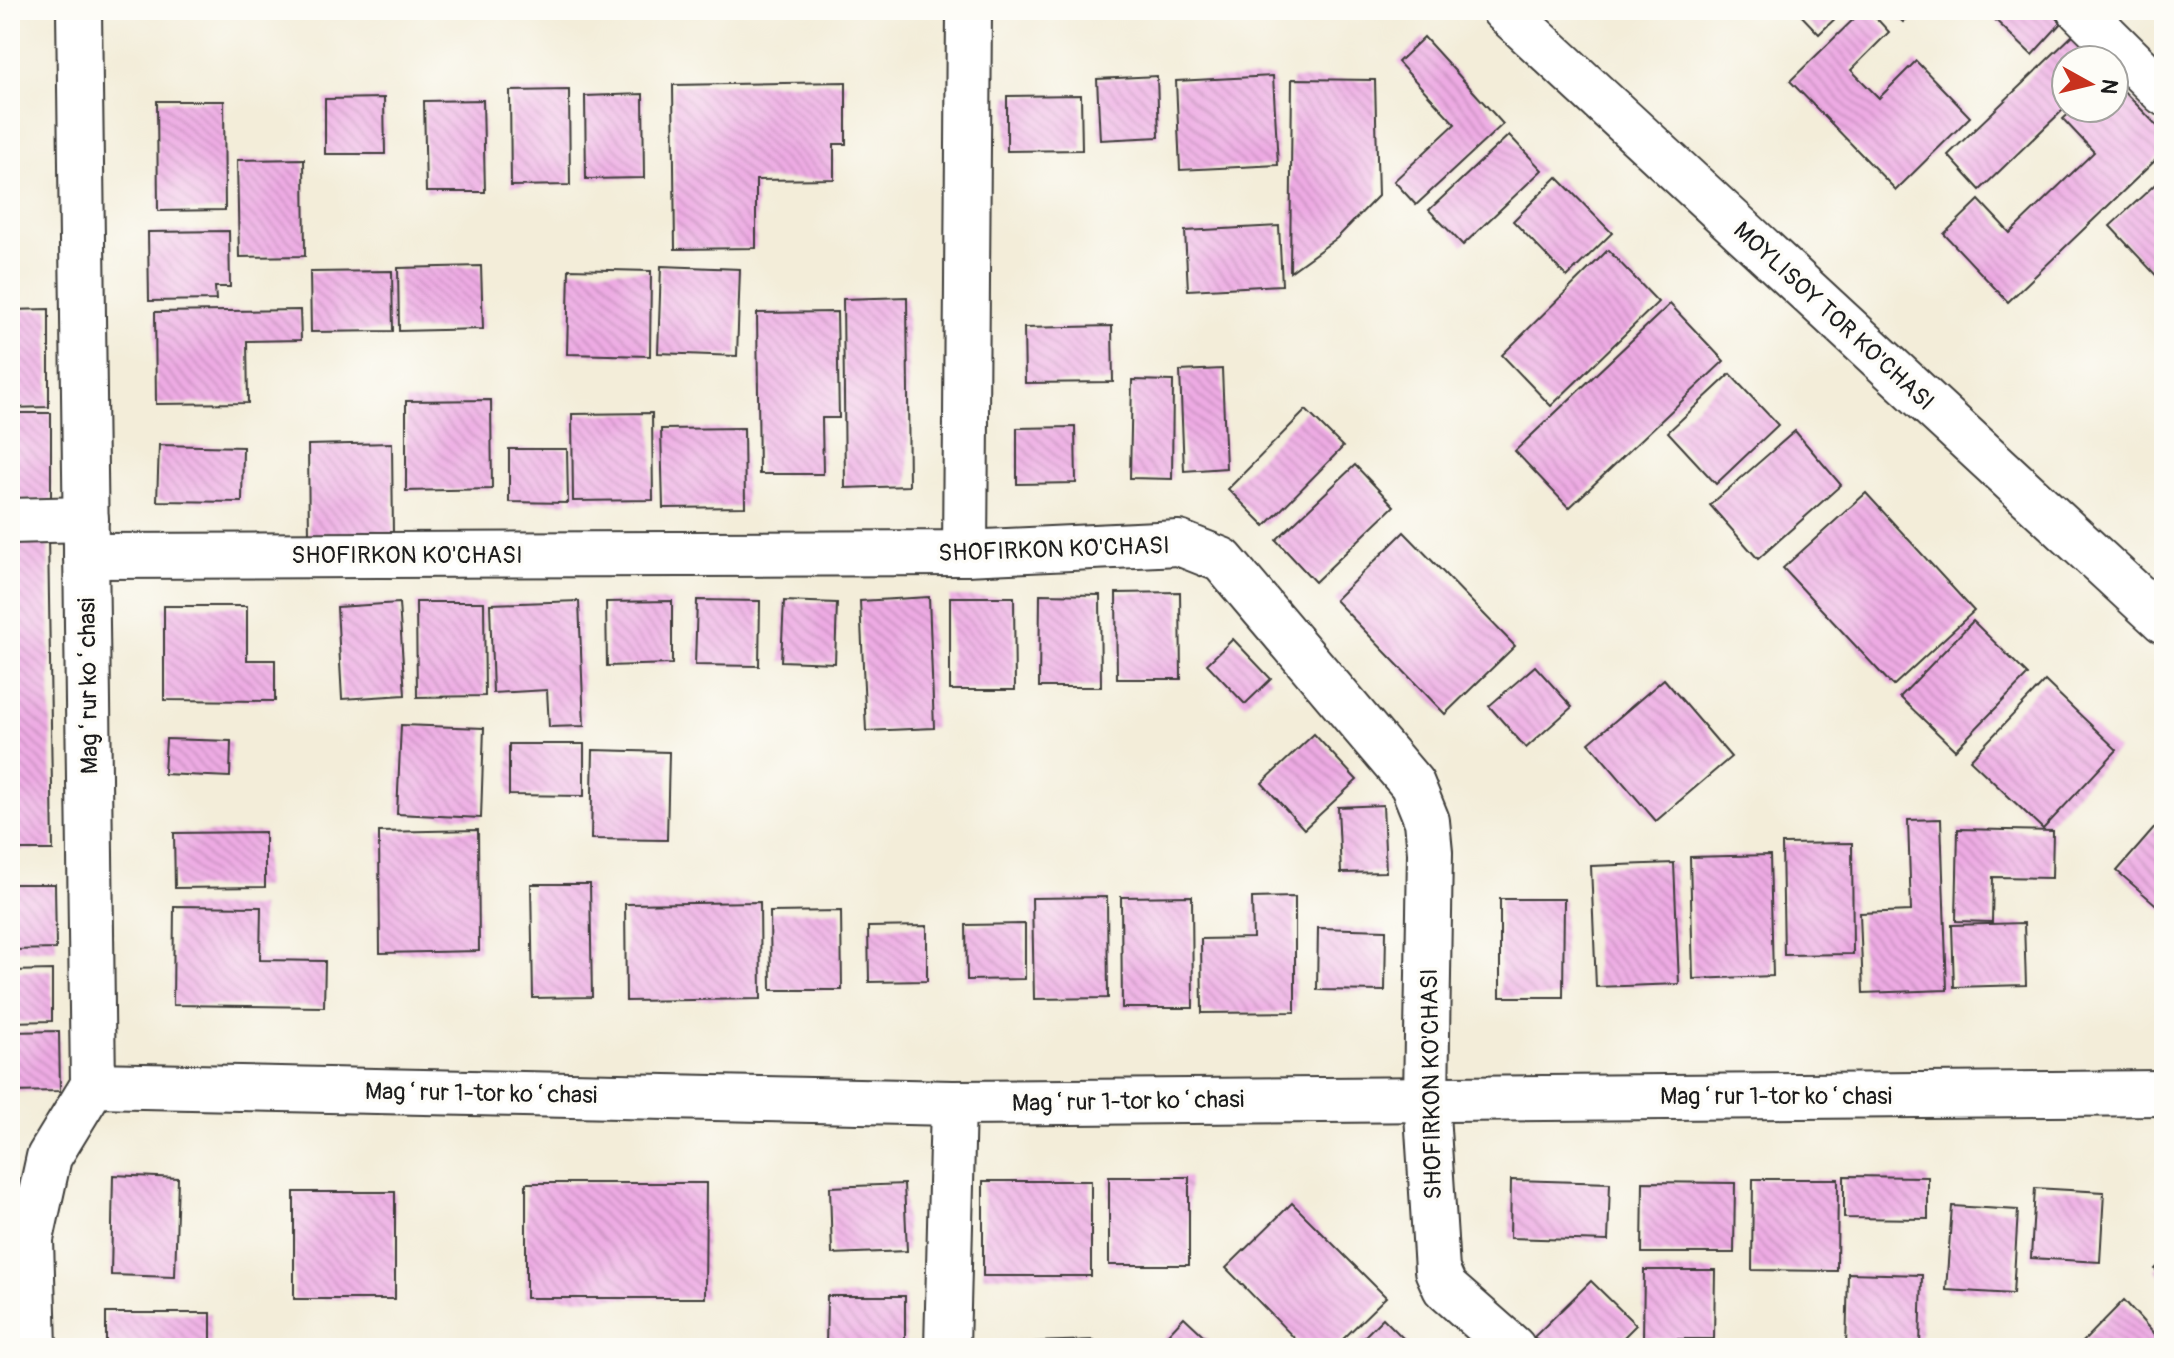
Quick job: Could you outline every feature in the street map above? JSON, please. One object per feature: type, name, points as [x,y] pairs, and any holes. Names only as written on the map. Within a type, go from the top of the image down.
[{"type":"street","name":"Magʻrur koʻchasi","points":[[79,10],[93,1085]]},
{"type":"street","points":[[965,553],[969,10]]},
{"type":"street","name":"MOYLISOY TOR KO'CHASI","points":[[1504,10],[2164,621]]},
{"type":"street","points":[[2080,10],[2164,93]]},
{"type":"street","name":"SHOFIRKON KO'CHASI","points":[[10,521],[86,537],[965,553],[1179,543],[1222,560],[1412,784],[1427,821],[1430,852],[1426,1098],[1437,1270],[1445,1288],[1513,1348]]},
{"type":"street","points":[[34,1348],[31,1239],[49,1157],[93,1085]]},
{"type":"street","name":"Magʻrur 1-tor koʻchasi","points":[[93,1085],[953,1103],[2164,1093]]},
{"type":"street","points":[[947,1348],[953,1103]]},
{"type":"building","points":[[1796,10],[1844,10],[1819,34]]},
{"type":"building","points":[[1863,10],[1869,10],[1889,32],[1851,70],[1879,98],[1916,61],[1970,117],[1896,190],[1790,81]]},
{"type":"building","points":[[1890,10],[1914,10],[1903,22]]},
{"type":"building","points":[[1985,10],[2048,10],[2061,23],[2032,55]]},
{"type":"building","points":[[2074,34],[2084,44],[2064,44]]},
{"type":"building","points":[[1424,37],[1503,124],[1416,205],[1394,181],[1455,124],[1398,62]]},
{"type":"building","points":[[2050,57],[2050,122],[1980,190],[1948,155]]},
{"type":"building","points":[[1157,76],[1159,137],[1100,140],[1097,79]]},
{"type":"building","points":[[1273,76],[1278,165],[1180,170],[1176,81]]},
{"type":"building","points":[[1292,79],[1375,80],[1378,196],[1337,238],[1290,272]]},
{"type":"building","points":[[846,82],[846,144],[834,144],[834,179],[756,180],[756,248],[675,249],[673,85]]},
{"type":"building","points":[[569,90],[570,185],[511,186],[510,91]]},
{"type":"building","points":[[643,94],[644,178],[586,179],[585,96]]},
{"type":"building","points":[[1081,95],[1082,150],[1007,151],[1007,96]]},
{"type":"building","points":[[384,98],[385,154],[325,154],[325,99]]},
{"type":"building","points":[[2130,98],[2164,133],[2164,152],[2008,302],[1944,234],[1979,200],[2010,233],[2094,152],[2068,124],[2130,124]]},
{"type":"building","points":[[483,100],[485,192],[426,192],[424,101]]},
{"type":"building","points":[[157,101],[224,101],[225,210],[158,211]]},
{"type":"building","points":[[1509,135],[1542,170],[1463,245],[1429,210]]},
{"type":"building","points":[[304,159],[305,256],[239,257],[237,160]]},
{"type":"building","points":[[2164,176],[2164,284],[2110,226]]},
{"type":"building","points":[[1557,177],[1612,233],[1567,277],[1513,221]]},
{"type":"building","points":[[1279,226],[1282,285],[1188,290],[1185,231]]},
{"type":"building","points":[[229,231],[230,287],[215,287],[216,300],[149,301],[148,232]]},
{"type":"building","points":[[1608,250],[1658,302],[1551,406],[1502,355]]},
{"type":"building","points":[[481,266],[483,329],[399,331],[398,268]]},
{"type":"building","points":[[661,266],[740,269],[737,356],[658,353]]},
{"type":"building","points":[[569,269],[651,271],[650,356],[567,354]]},
{"type":"building","points":[[392,271],[393,331],[311,332],[310,272]]},
{"type":"building","points":[[907,297],[909,486],[845,488],[843,299]]},
{"type":"building","points":[[1670,304],[1724,361],[1569,508],[1515,451]]},
{"type":"building","points":[[49,309],[49,407],[10,408],[10,310]]},
{"type":"building","points":[[300,310],[301,340],[247,341],[248,403],[156,404],[155,312]]},
{"type":"building","points":[[837,312],[839,418],[822,418],[823,474],[759,474],[757,313]]},
{"type":"building","points":[[1112,326],[1113,382],[1025,383],[1024,328]]},
{"type":"building","points":[[1222,369],[1226,468],[1184,471],[1180,371]]},
{"type":"building","points":[[1730,374],[1778,425],[1716,484],[1668,432]]},
{"type":"building","points":[[1132,380],[1173,381],[1172,479],[1130,478]]},
{"type":"building","points":[[491,400],[492,489],[406,491],[406,401]]},
{"type":"building","points":[[1306,410],[1343,447],[1265,526],[1228,489]]},
{"type":"building","points":[[10,413],[51,413],[51,500],[10,500]]},
{"type":"building","points":[[652,413],[653,500],[573,501],[572,414]]},
{"type":"building","points":[[1075,427],[1076,483],[1017,484],[1017,428]]},
{"type":"building","points":[[744,428],[745,507],[663,508],[661,429]]},
{"type":"building","points":[[1795,431],[1841,485],[1758,559],[1710,505]]},
{"type":"building","points":[[392,443],[393,536],[309,537],[308,445]]},
{"type":"building","points":[[159,445],[243,447],[242,502],[157,501]]},
{"type":"building","points":[[509,449],[567,449],[568,503],[509,502]]},
{"type":"building","points":[[1355,465],[1394,506],[1315,582],[1276,540]]},
{"type":"building","points":[[1866,493],[1974,611],[1893,686],[1783,568]]},
{"type":"building","points":[[1404,532],[1515,646],[1445,714],[1335,600]]},
{"type":"building","points":[[10,535],[48,535],[53,850],[10,850]]},
{"type":"building","points":[[1180,592],[1181,679],[1117,679],[1116,593]]},
{"type":"building","points":[[1040,594],[1100,595],[1101,687],[1039,687]]},
{"type":"building","points":[[929,597],[934,728],[866,731],[860,601]]},
{"type":"building","points":[[950,597],[1014,597],[1015,690],[950,690]]},
{"type":"building","points":[[697,600],[760,601],[759,666],[695,665]]},
{"type":"building","points":[[579,601],[584,726],[549,727],[547,690],[493,693],[490,604]]},
{"type":"building","points":[[672,601],[672,664],[607,666],[606,602]]},
{"type":"building","points":[[784,601],[837,603],[835,663],[781,661]]},
{"type":"building","points":[[416,602],[484,602],[485,696],[417,697]]},
{"type":"building","points":[[399,603],[405,695],[342,699],[337,607]]},
{"type":"building","points":[[164,606],[247,606],[247,660],[275,660],[275,701],[164,700]]},
{"type":"building","points":[[1973,621],[2028,675],[1955,750],[1900,697]]},
{"type":"building","points":[[1233,639],[1271,679],[1245,704],[1207,664]]},
{"type":"building","points":[[1535,666],[1572,707],[1526,748],[1489,706]]},
{"type":"building","points":[[1664,679],[1731,757],[1656,821],[1589,743]]},
{"type":"building","points":[[2045,681],[2117,750],[2043,829],[1970,760]]},
{"type":"building","points":[[401,725],[484,728],[481,818],[397,814]]},
{"type":"building","points":[[1314,734],[1357,780],[1304,829],[1262,783]]},
{"type":"building","points":[[166,739],[231,741],[230,777],[164,774]]},
{"type":"building","points":[[509,744],[584,744],[584,796],[509,795]]},
{"type":"building","points":[[593,750],[669,752],[667,840],[591,839]]},
{"type":"building","points":[[1383,805],[1386,872],[1341,873],[1338,807]]},
{"type":"building","points":[[2164,817],[2164,908],[2162,910],[2117,871]]},
{"type":"building","points":[[1941,819],[1947,990],[1863,993],[1860,913],[1911,911],[1908,820]]},
{"type":"building","points":[[1958,829],[2053,831],[2052,878],[1993,877],[1992,922],[1956,921]]},
{"type":"building","points":[[478,830],[479,951],[380,953],[379,832]]},
{"type":"building","points":[[265,832],[265,887],[175,888],[174,833]]},
{"type":"building","points":[[1852,843],[1853,954],[1784,955],[1782,844]]},
{"type":"building","points":[[1770,855],[1773,976],[1693,979],[1690,857]]},
{"type":"building","points":[[1674,863],[1679,984],[1596,987],[1591,866]]},
{"type":"building","points":[[10,884],[55,884],[56,949],[10,950]]},
{"type":"building","points":[[531,884],[590,884],[592,997],[533,998]]},
{"type":"building","points":[[1192,896],[1193,1008],[1122,1008],[1121,897]]},
{"type":"building","points":[[1107,897],[1108,998],[1034,999],[1032,898]]},
{"type":"building","points":[[1295,897],[1295,1012],[1202,1013],[1201,939],[1253,938],[1252,898]]},
{"type":"building","points":[[1500,899],[1564,899],[1563,997],[1500,997]]},
{"type":"building","points":[[760,902],[761,999],[626,1001],[625,904]]},
{"type":"building","points":[[174,906],[261,907],[260,960],[325,961],[324,1007],[173,1005]]},
{"type":"building","points":[[841,911],[842,990],[771,990],[770,912]]},
{"type":"building","points":[[2024,923],[2026,985],[1954,987],[1952,925]]},
{"type":"building","points":[[1025,924],[1025,979],[967,980],[966,925]]},
{"type":"building","points":[[927,926],[927,981],[869,982],[868,927]]},
{"type":"building","points":[[1318,928],[1386,930],[1385,991],[1317,990]]},
{"type":"building","points":[[52,970],[52,1021],[10,1022],[10,971]]},
{"type":"building","points":[[59,1031],[60,1091],[10,1092],[10,1032]]},
{"type":"building","points":[[113,1175],[178,1178],[175,1277],[111,1275]]},
{"type":"building","points":[[1844,1176],[1928,1177],[1928,1219],[1844,1218]]},
{"type":"building","points":[[1109,1177],[1189,1177],[1189,1265],[1109,1265]]},
{"type":"building","points":[[1753,1179],[1838,1179],[1837,1271],[1752,1270]]},
{"type":"building","points":[[1511,1180],[1610,1183],[1608,1241],[1510,1238]]},
{"type":"building","points":[[983,1181],[1091,1181],[1091,1276],[983,1276]]},
{"type":"building","points":[[1643,1182],[1735,1183],[1734,1253],[1642,1253]]},
{"type":"building","points":[[526,1183],[706,1183],[705,1298],[526,1298]]},
{"type":"building","points":[[904,1184],[907,1251],[832,1254],[830,1187]]},
{"type":"building","points":[[2035,1188],[2104,1192],[2100,1262],[2031,1258]]},
{"type":"building","points":[[294,1192],[395,1192],[395,1299],[294,1299]]},
{"type":"building","points":[[1292,1203],[1386,1297],[1334,1348],[1304,1348],[1226,1268]]},
{"type":"building","points":[[1952,1206],[2018,1210],[2013,1294],[1946,1290]]},
{"type":"building","points":[[2164,1260],[2164,1279],[2155,1269]]},
{"type":"building","points":[[1644,1270],[1715,1270],[1714,1339],[1643,1339]]},
{"type":"building","points":[[1848,1273],[1922,1275],[1920,1348],[1846,1348]]},
{"type":"building","points":[[1591,1281],[1636,1325],[1613,1348],[1545,1348],[1534,1337]]},
{"type":"building","points":[[827,1296],[905,1296],[905,1348],[826,1348]]},
{"type":"building","points":[[2124,1300],[2164,1348],[2077,1348]]},
{"type":"building","points":[[106,1313],[211,1313],[211,1348],[106,1348]]},
{"type":"building","points":[[1184,1317],[1217,1348],[1155,1348]]},
{"type":"building","points":[[1383,1318],[1413,1348],[1353,1348]]},
{"type":"building","points":[[1094,1340],[1094,1348],[1033,1348],[1033,1342]]}]
